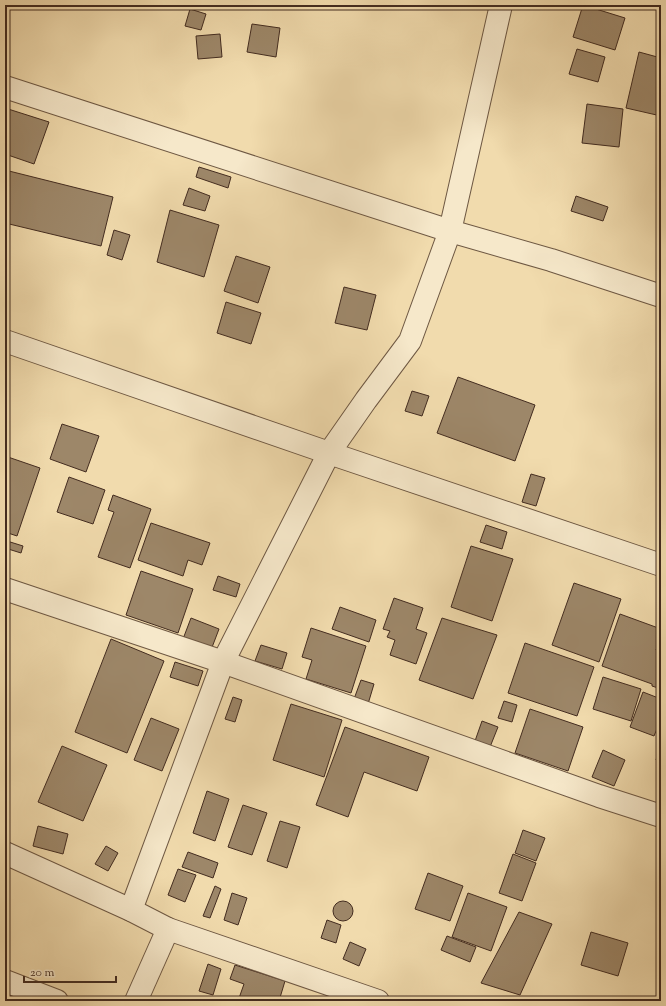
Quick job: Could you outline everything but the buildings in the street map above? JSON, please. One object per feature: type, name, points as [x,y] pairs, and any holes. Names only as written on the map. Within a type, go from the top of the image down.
[{"type":"street","points":[[131,910],[223,662],[329,453],[366,400],[410,342],[450,231],[501,5]]},
{"type":"street","points":[[5,86],[450,231],[551,260],[661,296]]},
{"type":"street","points":[[5,341],[329,453],[661,565]]},
{"type":"street","points":[[5,589],[223,662],[599,796],[661,816]]},
{"type":"street","points":[[5,853],[131,910],[168,929],[378,1001]]},
{"type":"street","points":[[136,1001],[168,929]]},
{"type":"street","points":[[5,980],[57,1001]]}]
